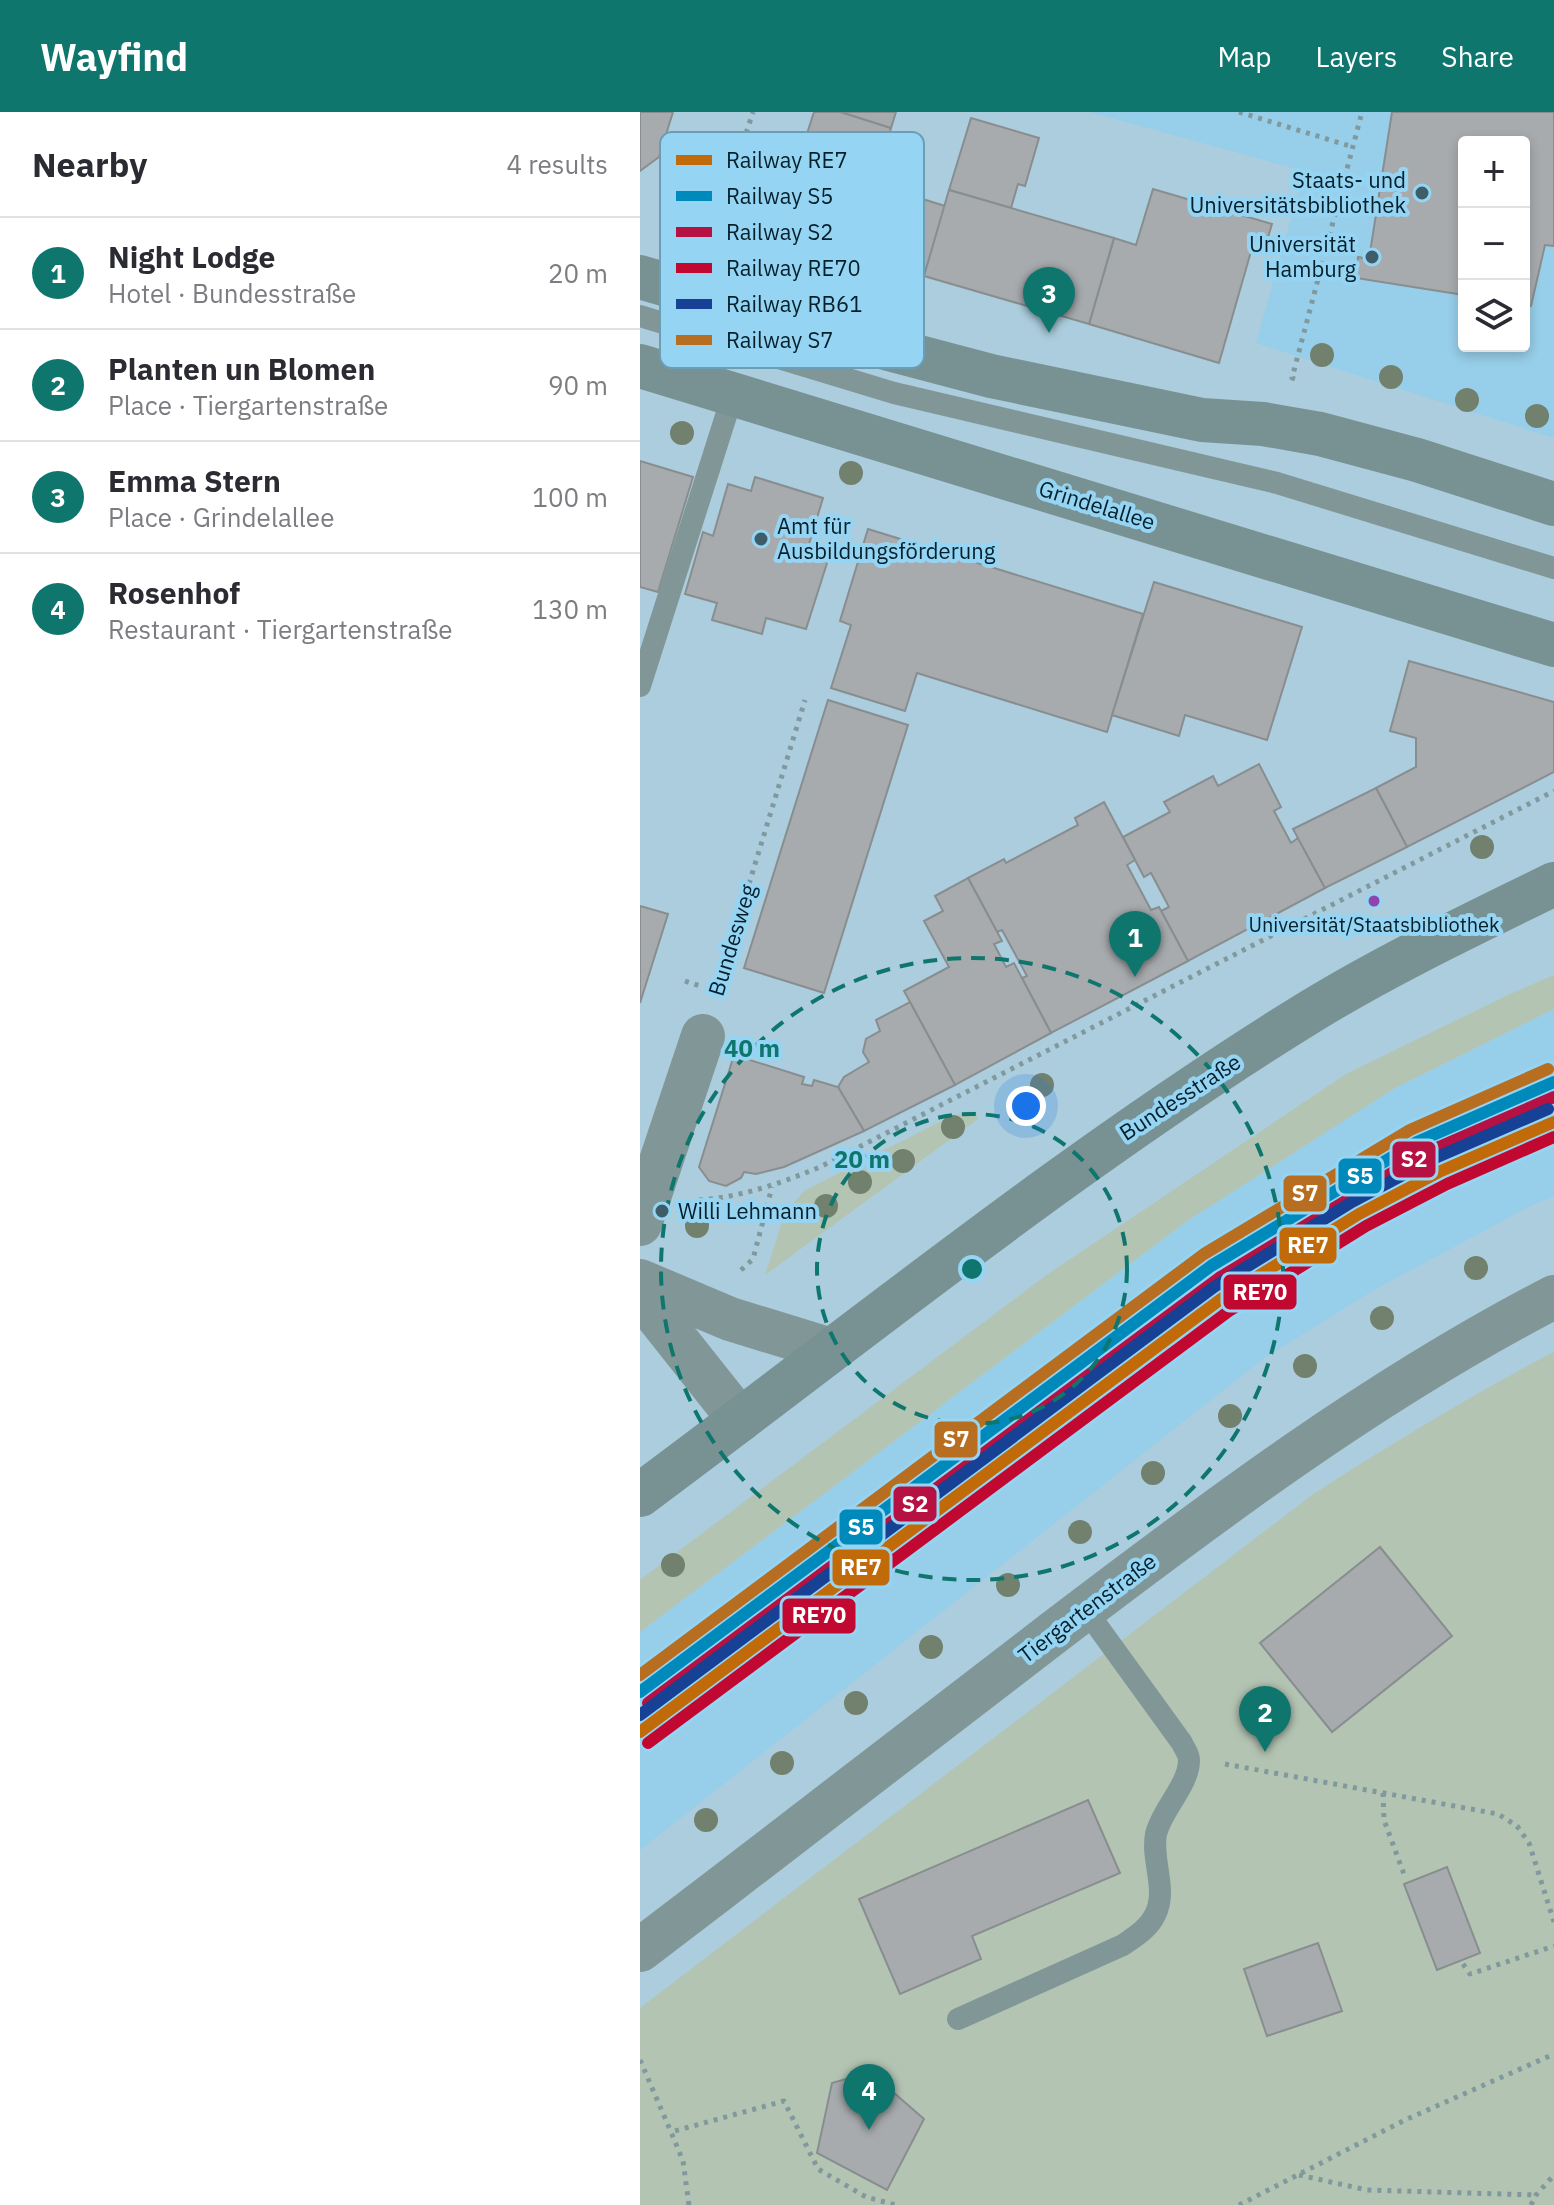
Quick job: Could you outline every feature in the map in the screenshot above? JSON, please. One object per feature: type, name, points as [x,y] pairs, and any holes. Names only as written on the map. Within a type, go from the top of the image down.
[{"type":"main road","points":[[640,277],[660,283]]},
{"type":"main road","points":[[924,358],[991,376],[1202,420],[1263,424],[1320,434],[1417,460],[1554,504]]},
{"type":"main road","name":"Grindelallee","points":[[640,366],[1554,645]]},
{"type":"main road","name":"Bundesstraße","points":[[640,1495],[1048,1187],[1132,1128],[1314,1010],[1422,950],[1554,884]]},
{"type":"street","points":[[643,1214],[703,1036]]},
{"type":"street","points":[[640,1281],[730,1319],[831,1350]]},
{"type":"street","points":[[640,1294],[740,1420]]},
{"type":"street","name":"Tiergartenstraße","points":[[640,1950],[1201,1521],[1316,1439],[1462,1346],[1554,1297]]},
{"type":"lane","points":[[640,316],[660,322]]},
{"type":"lane","points":[[812,368],[894,393],[1277,483],[1554,568]]},
{"type":"lane","points":[[640,686],[733,394]]},
{"type":"lane","points":[[958,2019],[1123,1945],[1144,1931],[1156,1913],[1160,1892],[1156,1837],[1160,1822],[1185,1776],[1189,1758],[1182,1743],[1085,1609]]},
{"type":"path","points":[[747,132],[753,112]]},
{"type":"path","points":[[1239,112],[1353,147]]},
{"type":"path","points":[[1305,382],[1292,378],[1362,112]]},
{"type":"path","name":"Bundesweg","points":[[703,1036],[805,700]]},
{"type":"path","points":[[643,1214],[772,1187],[820,1167],[1554,791]]},
{"type":"path","points":[[730,1279],[753,1259],[772,1187]]},
{"type":"path","points":[[1189,1758],[1498,1814],[1517,1826],[1529,1843],[1554,1922]]},
{"type":"path","points":[[1383,1793],[1384,1820],[1405,1877]]},
{"type":"path","points":[[1463,1964],[1470,1974],[1554,1946]]},
{"type":"path","points":[[1239,2205],[1405,2120],[1554,2054]]},
{"type":"path","points":[[640,2060],[683,2161],[689,2205]]},
{"type":"path","points":[[671,2132],[784,2101],[818,2169],[866,2197],[896,2205]]},
{"type":"path","points":[[1299,2175],[1367,2190],[1536,2195]]},
{"type":"path","points":[[1531,2205],[1554,2175]]},
{"type":"shaded area","name":"Universität Hamburg","points":[[1090,112],[1554,112],[1554,438],[1256,343],[1304,171]]},
{"type":"shaded area","points":[[1554,1009],[1554,1196],[1374,1290],[1263,1359],[640,1850],[640,1632],[1187,1221],[1395,1088]]},
{"type":"green space","points":[[1554,975],[1554,1009],[1395,1088],[1187,1221],[640,1632],[640,1580],[1048,1274],[1346,1074]]},
{"type":"green space","points":[[974,1111],[978,1119],[765,1275],[785,1213],[804,1191],[951,1116]]},
{"type":"green space","points":[[1554,1352],[1554,2205],[640,2205],[640,2008],[1312,1495],[1432,1420]]},
{"type":"building","points":[[640,112],[673,112],[667,132],[660,132],[659,157],[640,171]]},
{"type":"building","points":[[814,112],[841,112],[891,128],[890,132],[808,132]]},
{"type":"building","points":[[841,112],[896,112],[891,128]]},
{"type":"building","name":"Staats- und Universitätsbibliothek","points":[[1392,112],[1554,112],[1554,246],[1545,245],[1531,306],[1530,136],[1458,136],[1458,294],[1356,278],[1358,257],[1369,259]]},
{"type":"building","points":[[971,118],[1039,138],[1025,186],[1018,184],[1011,208],[949,190]]},
{"type":"building","points":[[1153,189],[1272,224],[1264,251],[1252,248],[1219,363],[1089,324],[1114,238],[1136,245]]},
{"type":"building","points":[[949,190],[1114,238],[1089,324],[924,276]]},
{"type":"building","points":[[924,199],[945,206],[924,276]]},
{"type":"building","points":[[640,461],[693,477],[658,592],[640,587]]},
{"type":"building","points":[[755,477],[823,498],[806,554],[828,560],[806,629],[766,618],[762,634],[712,620],[717,603],[685,594],[703,532],[713,536],[728,484],[751,491]]},
{"type":"building","points":[[868,529],[1143,614],[1107,732],[917,673],[905,711],[831,688],[851,625],[840,621]]},
{"type":"building","points":[[1154,582],[1302,627],[1267,740],[1185,715],[1179,736],[1112,715]]},
{"type":"building","points":[[1409,661],[1554,702],[1554,772],[1407,847],[1376,788],[1416,767],[1416,738],[1390,731]]},
{"type":"building","points":[[828,700],[908,725],[824,993],[744,968]]},
{"type":"building","points":[[1259,764],[1281,807],[1274,811],[1291,843],[1298,838],[1325,888],[1188,961],[1161,911],[1169,907],[1151,873],[1144,877],[1123,837],[1170,812],[1164,802],[1213,776],[1218,786]]},
{"type":"building","points":[[1376,788],[1407,847],[1325,888],[1293,829]]},
{"type":"building","points":[[1104,802],[1135,860],[1127,865],[1151,910],[1159,907],[1188,961],[1051,1033],[1022,978],[1027,976],[1002,930],[997,932],[968,878],[1004,859],[1006,863],[1078,825],[1075,818]]},
{"type":"building","points":[[968,878],[1002,941],[994,944],[1006,967],[1014,963],[1051,1033],[955,1085],[904,991],[949,967],[924,921],[943,911],[935,896]]},
{"type":"building","points":[[640,906],[668,914],[640,1003]]},
{"type":"building","points":[[910,1002],[955,1085],[864,1131],[838,1087],[844,1077],[869,1062],[863,1052],[866,1039],[880,1031],[876,1020]]},
{"type":"building","points":[[734,1055],[804,1077],[802,1084],[812,1086],[814,1080],[838,1087],[864,1131],[784,1167],[756,1174],[744,1172],[741,1178],[726,1186],[709,1181],[699,1167]]},
{"type":"building","points":[[1380,1547],[1452,1636],[1332,1732],[1260,1643]]},
{"type":"building","points":[[1088,1800],[1120,1873],[972,1936],[981,1959],[900,1994],[859,1899]]},
{"type":"building","points":[[1447,1867],[1480,1953],[1437,1970],[1404,1884]]},
{"type":"building","points":[[1318,1943],[1342,2011],[1267,2036],[1244,1969]]},
{"type":"building","points":[[870,2072],[924,2119],[887,2190],[817,2153],[832,2083]]},
{"type":"rail line","name":"S7","points":[[640,1675],[1204,1254],[1410,1130],[1548,1069]]},
{"type":"rail line","name":"S5","points":[[640,1692],[1211,1266],[1417,1142],[1554,1082]]},
{"type":"rail line","name":"S2","points":[[648,1703],[1219,1278],[1423,1154],[1554,1097]]},
{"type":"rail line","name":"RB61","points":[[640,1715],[1214,1287],[1352,1202],[1435,1158],[1548,1109]]},
{"type":"rail line","name":"RE7","points":[[640,1732],[1221,1299],[1359,1214],[1441,1171],[1554,1122]]},
{"type":"rail line","name":"RE70","points":[[648,1743],[1229,1311],[1366,1226],[1447,1184],[1554,1137]]},
{"type":"place","name":"Staats- und Universitätsbibliothek","points":[[1422,193]]},
{"type":"place","name":"Universität Hamburg","points":[[1372,257]]},
{"type":"place","name":"Emma Stern","points":[[1049,333]]},
{"type":"place","name":"Amt für Ausbildungsförderung","points":[[761,539]]},
{"type":"place","name":"Universität/Staatsbibliothek","points":[[1374,901]]},
{"type":"place","name":"Night Lodge","points":[[1135,977]]},
{"type":"place","name":"Willi Lehmann","points":[[662,1211]]},
{"type":"place","name":"Planten un Blomen","points":[[1265,1752]]},
{"type":"place","name":"Rosenhof","points":[[869,2130]]}]
